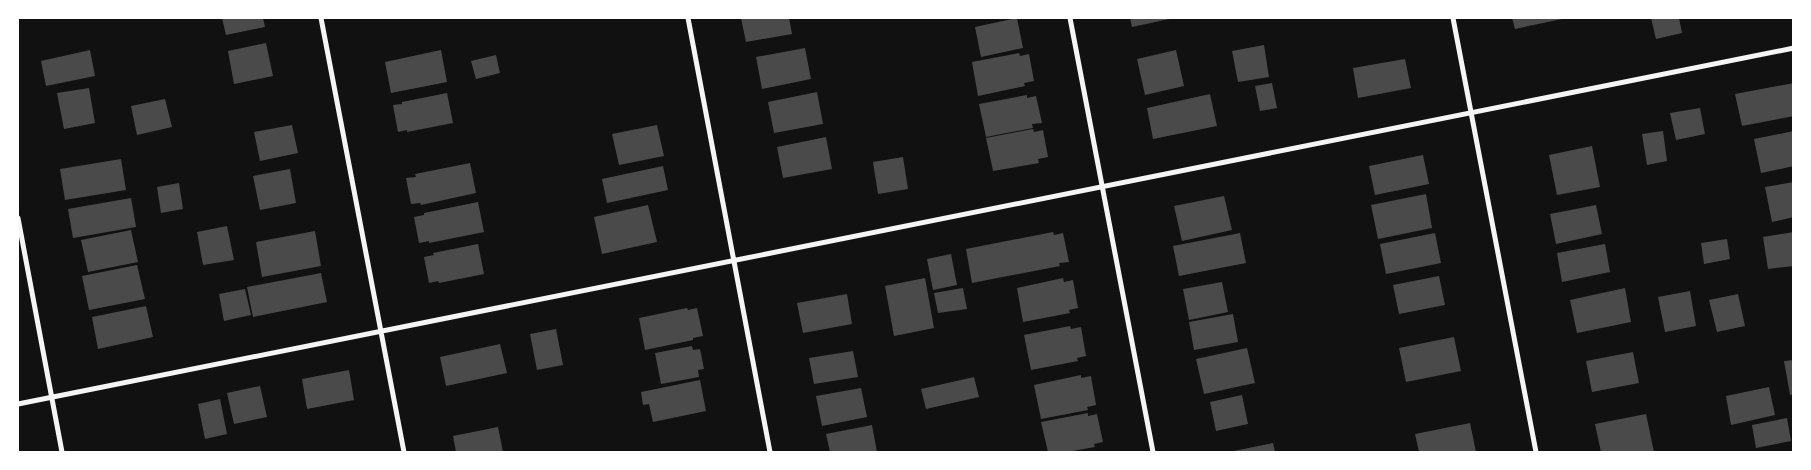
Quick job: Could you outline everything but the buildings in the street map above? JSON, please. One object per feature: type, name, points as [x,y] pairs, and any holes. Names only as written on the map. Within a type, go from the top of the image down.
[{"type":"street","points":[[321,18],[404,452]]},
{"type":"street","points":[[688,18],[770,452]]},
{"type":"street","points":[[1070,18],[1153,452]]},
{"type":"street","points":[[1453,18],[1536,452]]},
{"type":"street","points":[[18,404],[1794,48]]},
{"type":"street","points":[[18,218],[62,452]]}]
